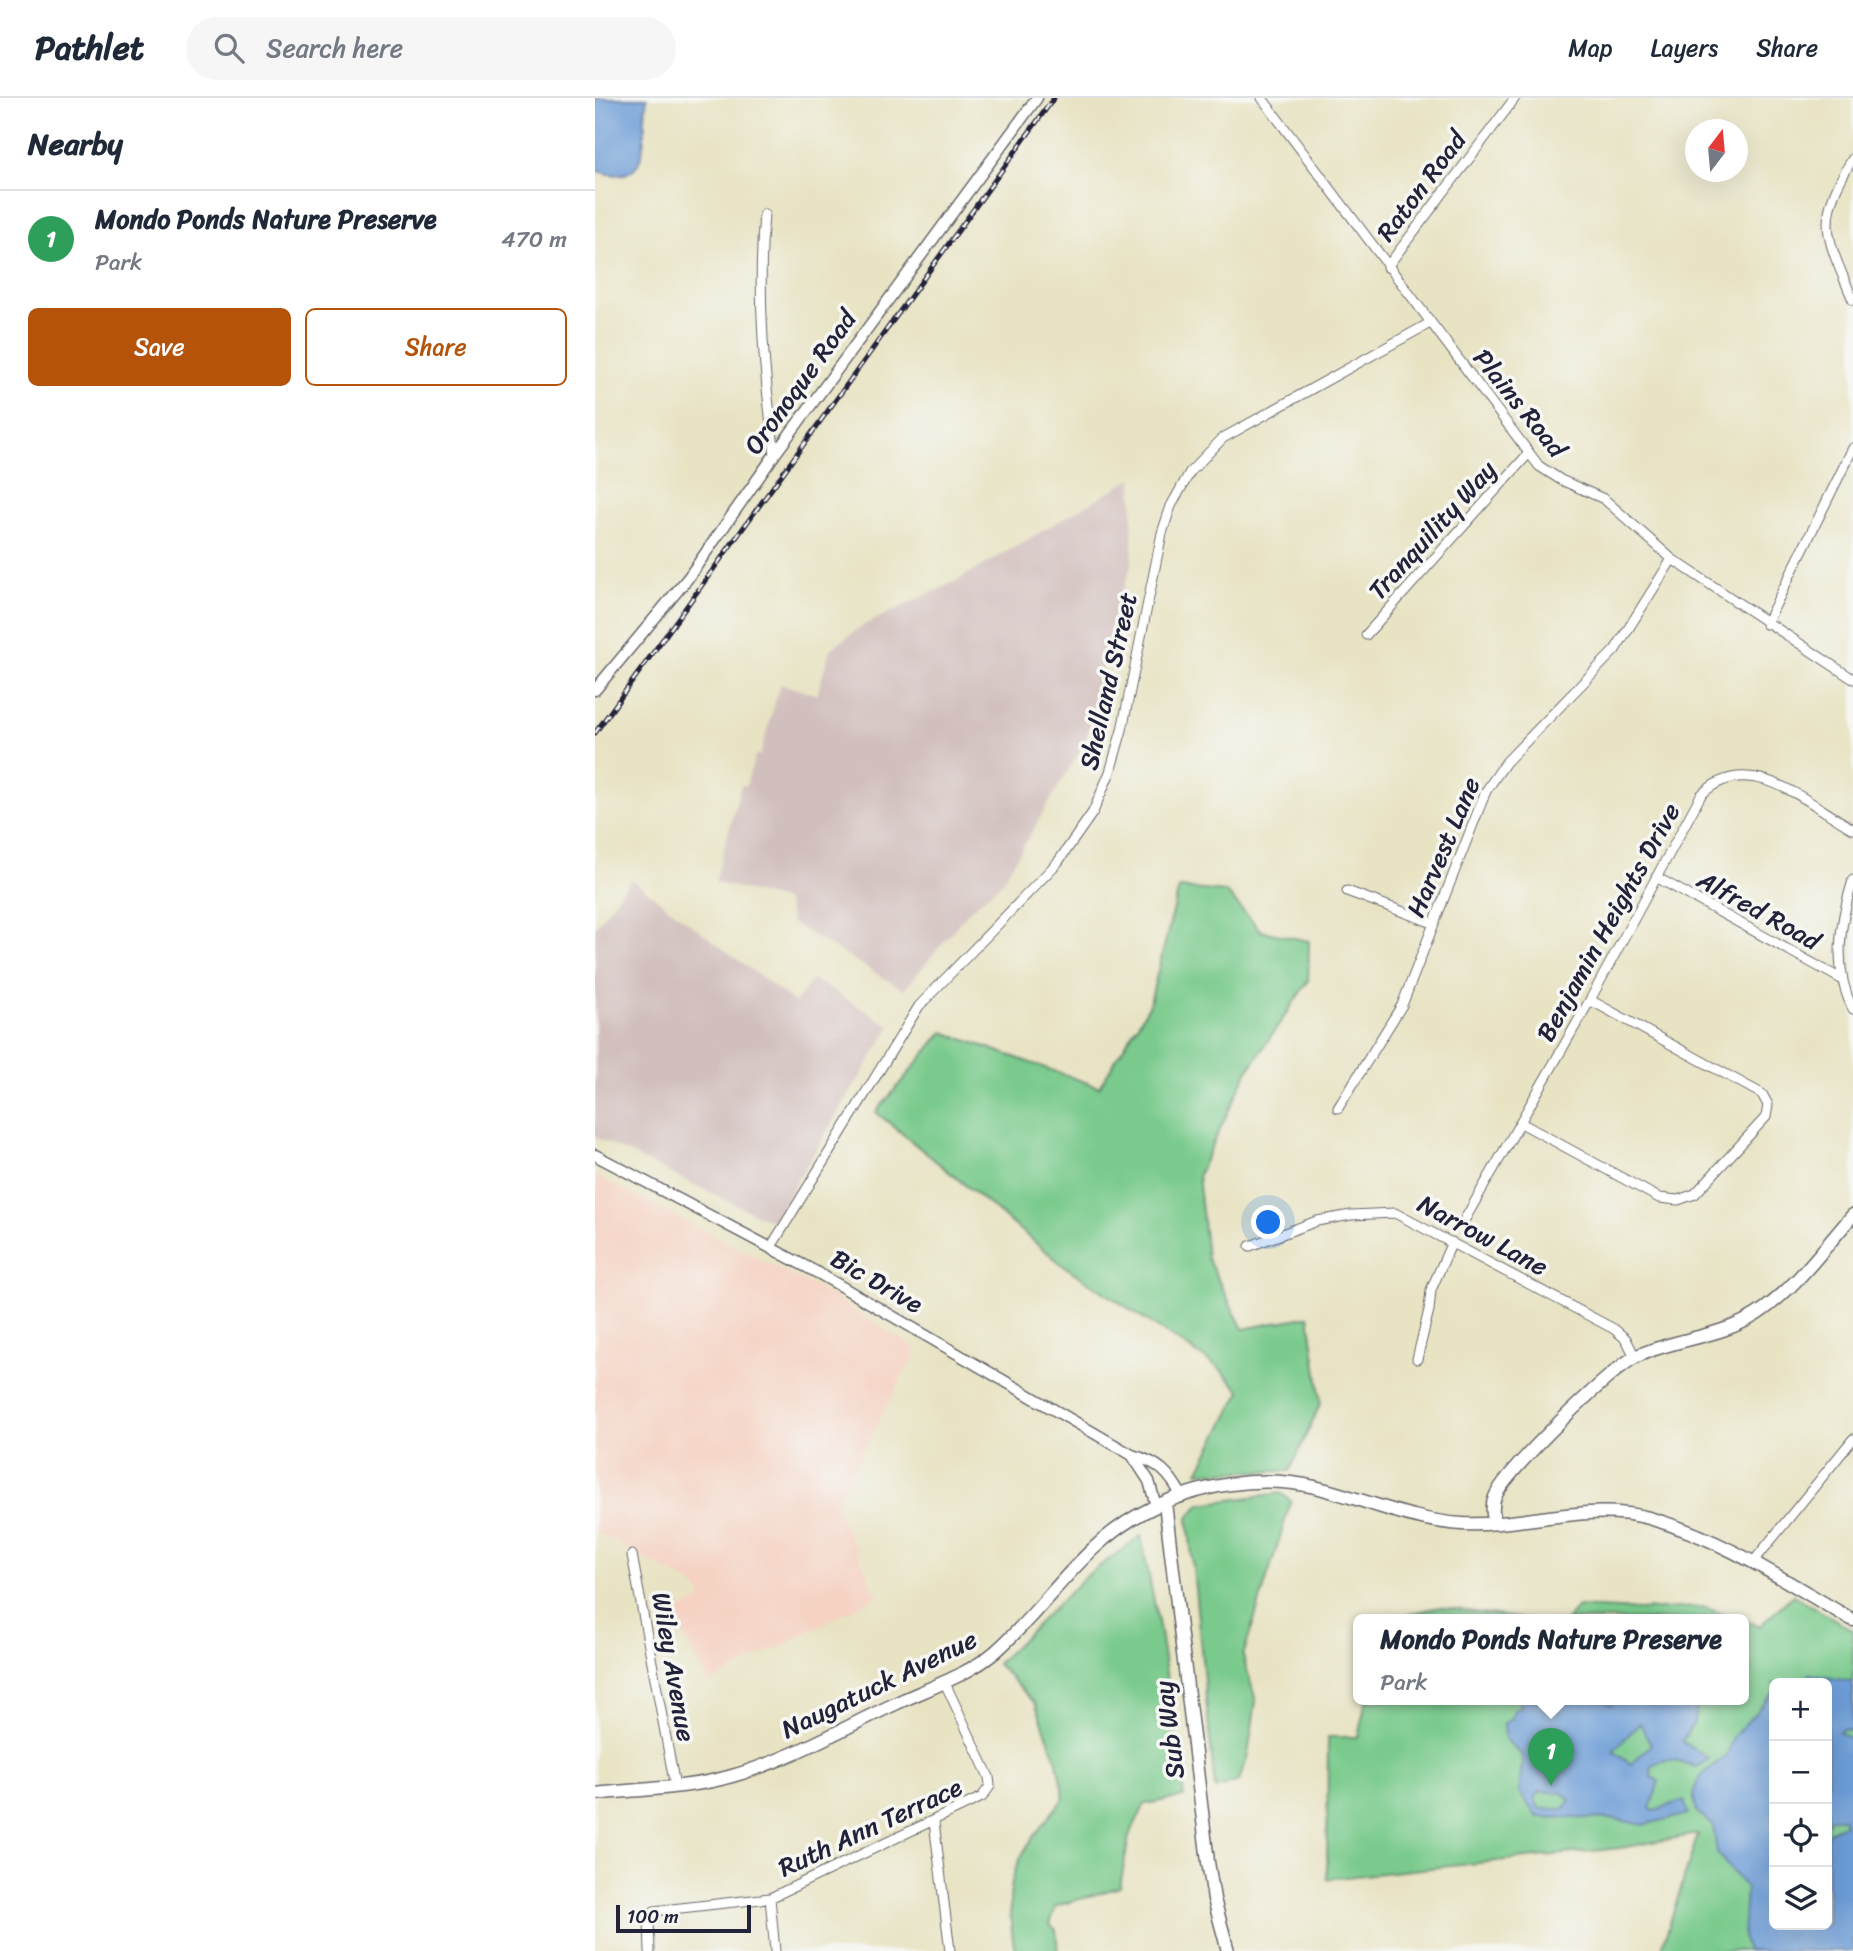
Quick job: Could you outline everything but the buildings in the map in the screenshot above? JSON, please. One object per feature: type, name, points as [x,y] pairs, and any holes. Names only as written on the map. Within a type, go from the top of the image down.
[{"type":"main road","points":[[1494,1523],[1493,1502],[1509,1475],[1609,1374],[1635,1357],[1716,1334],[1756,1315],[1777,1298],[1853,1215]]},
{"type":"main road","name":"Naugatuck Avenue","points":[[595,1794],[713,1781],[756,1768],[944,1681],[989,1657],[1083,1555],[1117,1528],[1160,1504],[1235,1484],[1288,1483],[1421,1518],[1456,1523],[1494,1523],[1600,1514],[1631,1515],[1691,1533],[1754,1562],[1853,1620]]},
{"type":"main road","name":"Sub Way","points":[[1160,1504],[1210,1875],[1228,1951]]},
{"type":"street","name":"Oronoque Road","points":[[595,690],[688,578],[775,454],[1037,98]]},
{"type":"street","name":"Plains Road","points":[[1262,98],[1387,267],[1529,453],[1549,474],[1604,499],[1672,559],[1766,624],[1853,679]]},
{"type":"street","name":"Raton Road","points":[[1387,267],[1515,98]]},
{"type":"street","points":[[1853,158],[1834,191],[1826,223],[1831,246],[1853,300]]},
{"type":"street","points":[[764,214],[761,257],[763,323],[775,454]]},
{"type":"street","name":"Shelland Street","points":[[771,1247],[919,1006],[1058,862],[1097,803],[1110,772],[1122,730],[1162,533],[1171,506],[1190,472],[1214,446],[1239,427],[1430,323]]},
{"type":"street","points":[[1766,624],[1853,448]]},
{"type":"street","name":"Tranquility Way","points":[[1366,635],[1529,453]]},
{"type":"street","name":"Harvest Lane","points":[[1338,1108],[1402,1005],[1486,791],[1506,762],[1615,650],[1672,559]]},
{"type":"street","name":"Benjamin Heights Drive","points":[[1465,1219],[1590,1000],[1701,795],[1712,784],[1736,774],[1762,778],[1853,829]]},
{"type":"street","name":"Alfred Road","points":[[1656,877],[1843,980]]},
{"type":"street","points":[[1853,880],[1840,932],[1843,980],[1853,1009]]},
{"type":"street","points":[[1347,891],[1433,923]]},
{"type":"street","points":[[1521,1123],[1659,1198],[1678,1200],[1700,1190],[1766,1117],[1768,1105],[1762,1094],[1590,1000]]},
{"type":"street","name":"Bic Drive","points":[[595,1155],[771,1247],[1132,1455],[1148,1459],[1167,1471],[1182,1497]]},
{"type":"street","name":"Narrow Lane","points":[[1250,1246],[1317,1222],[1351,1215],[1395,1213],[1614,1329],[1626,1339],[1635,1357]]},
{"type":"street","points":[[1417,1359],[1431,1290],[1452,1241]]},
{"type":"street","points":[[1754,1562],[1853,1439]]},
{"type":"street","name":"Bic Drive","points":[[1132,1455],[1149,1480],[1160,1504]]},
{"type":"street","name":"Wiley Avenue","points":[[632,1555],[675,1786]]},
{"type":"street","name":"Ruth Ann Terrace","points":[[650,1951],[651,1914],[659,1909],[770,1898],[982,1797],[990,1783],[944,1681]]},
{"type":"street","points":[[934,1822],[950,1951]]},
{"type":"street","points":[[770,1898],[775,1951]]},
{"type":"shaded area","points":[[1133,478],[1132,563],[1111,626],[1093,719],[1082,747],[1002,882],[968,912],[904,990],[792,923],[786,901],[715,882],[741,785],[746,786],[755,755],[760,755],[780,684],[817,695],[830,649],[864,625],[960,579]]},
{"type":"shaded area","points":[[631,879],[795,1003],[813,979],[891,1026],[772,1222],[595,1137],[595,927]]},
{"type":"shaded area","points":[[595,1175],[830,1295],[917,1350],[834,1505],[878,1596],[709,1683],[673,1615],[702,1598],[696,1587],[595,1531]]},
{"type":"green space","points":[[1179,888],[1226,892],[1261,931],[1309,941],[1308,981],[1247,1072],[1198,1175],[1207,1258],[1243,1329],[1309,1316],[1321,1402],[1290,1471],[1198,1472],[1241,1391],[1219,1368],[1064,1266],[876,1112],[943,1032],[1099,1087],[1149,1006]]},
{"type":"green space","points":[[1281,1493],[1291,1501],[1243,1656],[1256,1701],[1248,1755],[1239,1781],[1215,1789],[1188,1518],[1200,1504]]},
{"type":"green space","points":[[1141,1536],[1160,1632],[1184,1797],[1145,1804],[1129,1836],[1120,1887],[1056,1906],[1050,1924],[1056,1930],[1058,1951],[1015,1951],[1010,1902],[1016,1867],[1034,1836],[1064,1798],[1057,1761],[1035,1703],[997,1664],[1086,1576]]},
{"type":"green space","points":[[1793,1595],[1853,1630],[1853,1951],[1661,1951],[1698,1834],[1620,1848],[1327,1879],[1328,1737],[1358,1737],[1365,1705],[1749,1705],[1749,1623],[1760,1626]]},
{"type":"green space","points":[[1439,1607],[1488,1614],[1410,1614]]},
{"type":"green space","points":[[1578,1607],[1639,1610],[1703,1607],[1723,1614],[1572,1614]]},
{"type":"water","points":[[595,98],[647,98],[641,155],[636,166],[628,173],[614,175],[595,170]]},
{"type":"water","points":[[1810,1674],[1832,1678],[1807,1678]]},
{"type":"water","points":[[1832,1678],[1853,1682],[1853,1731],[1843,1729],[1839,1732],[1853,1740],[1853,1951],[1747,1951],[1743,1938],[1746,1888],[1717,1853],[1713,1825],[1697,1812],[1693,1794],[1704,1773],[1727,1755],[1733,1737],[1769,1697],[1769,1930],[1832,1930],[1832,1830],[1845,1824],[1843,1818],[1832,1818]]},
{"type":"water","points":[[1521,1705],[1698,1705],[1693,1724],[1682,1741],[1709,1759],[1696,1767],[1669,1760],[1652,1765],[1651,1777],[1659,1781],[1650,1809],[1653,1811],[1684,1800],[1688,1814],[1643,1825],[1615,1819],[1537,1817],[1519,1792],[1523,1756],[1505,1739],[1504,1723],[1512,1718],[1514,1710],[1521,1708]],"holes":[[[1640,1723],[1651,1745],[1631,1764],[1613,1751]],[[1541,1791],[1562,1793],[1570,1800],[1563,1809],[1540,1809],[1534,1799]]]},
{"type":"railway","points":[[595,733],[1054,98]]},
{"type":"place","name":"Mondo Ponds Nature Preserve","points":[[1551,1786]]}]
